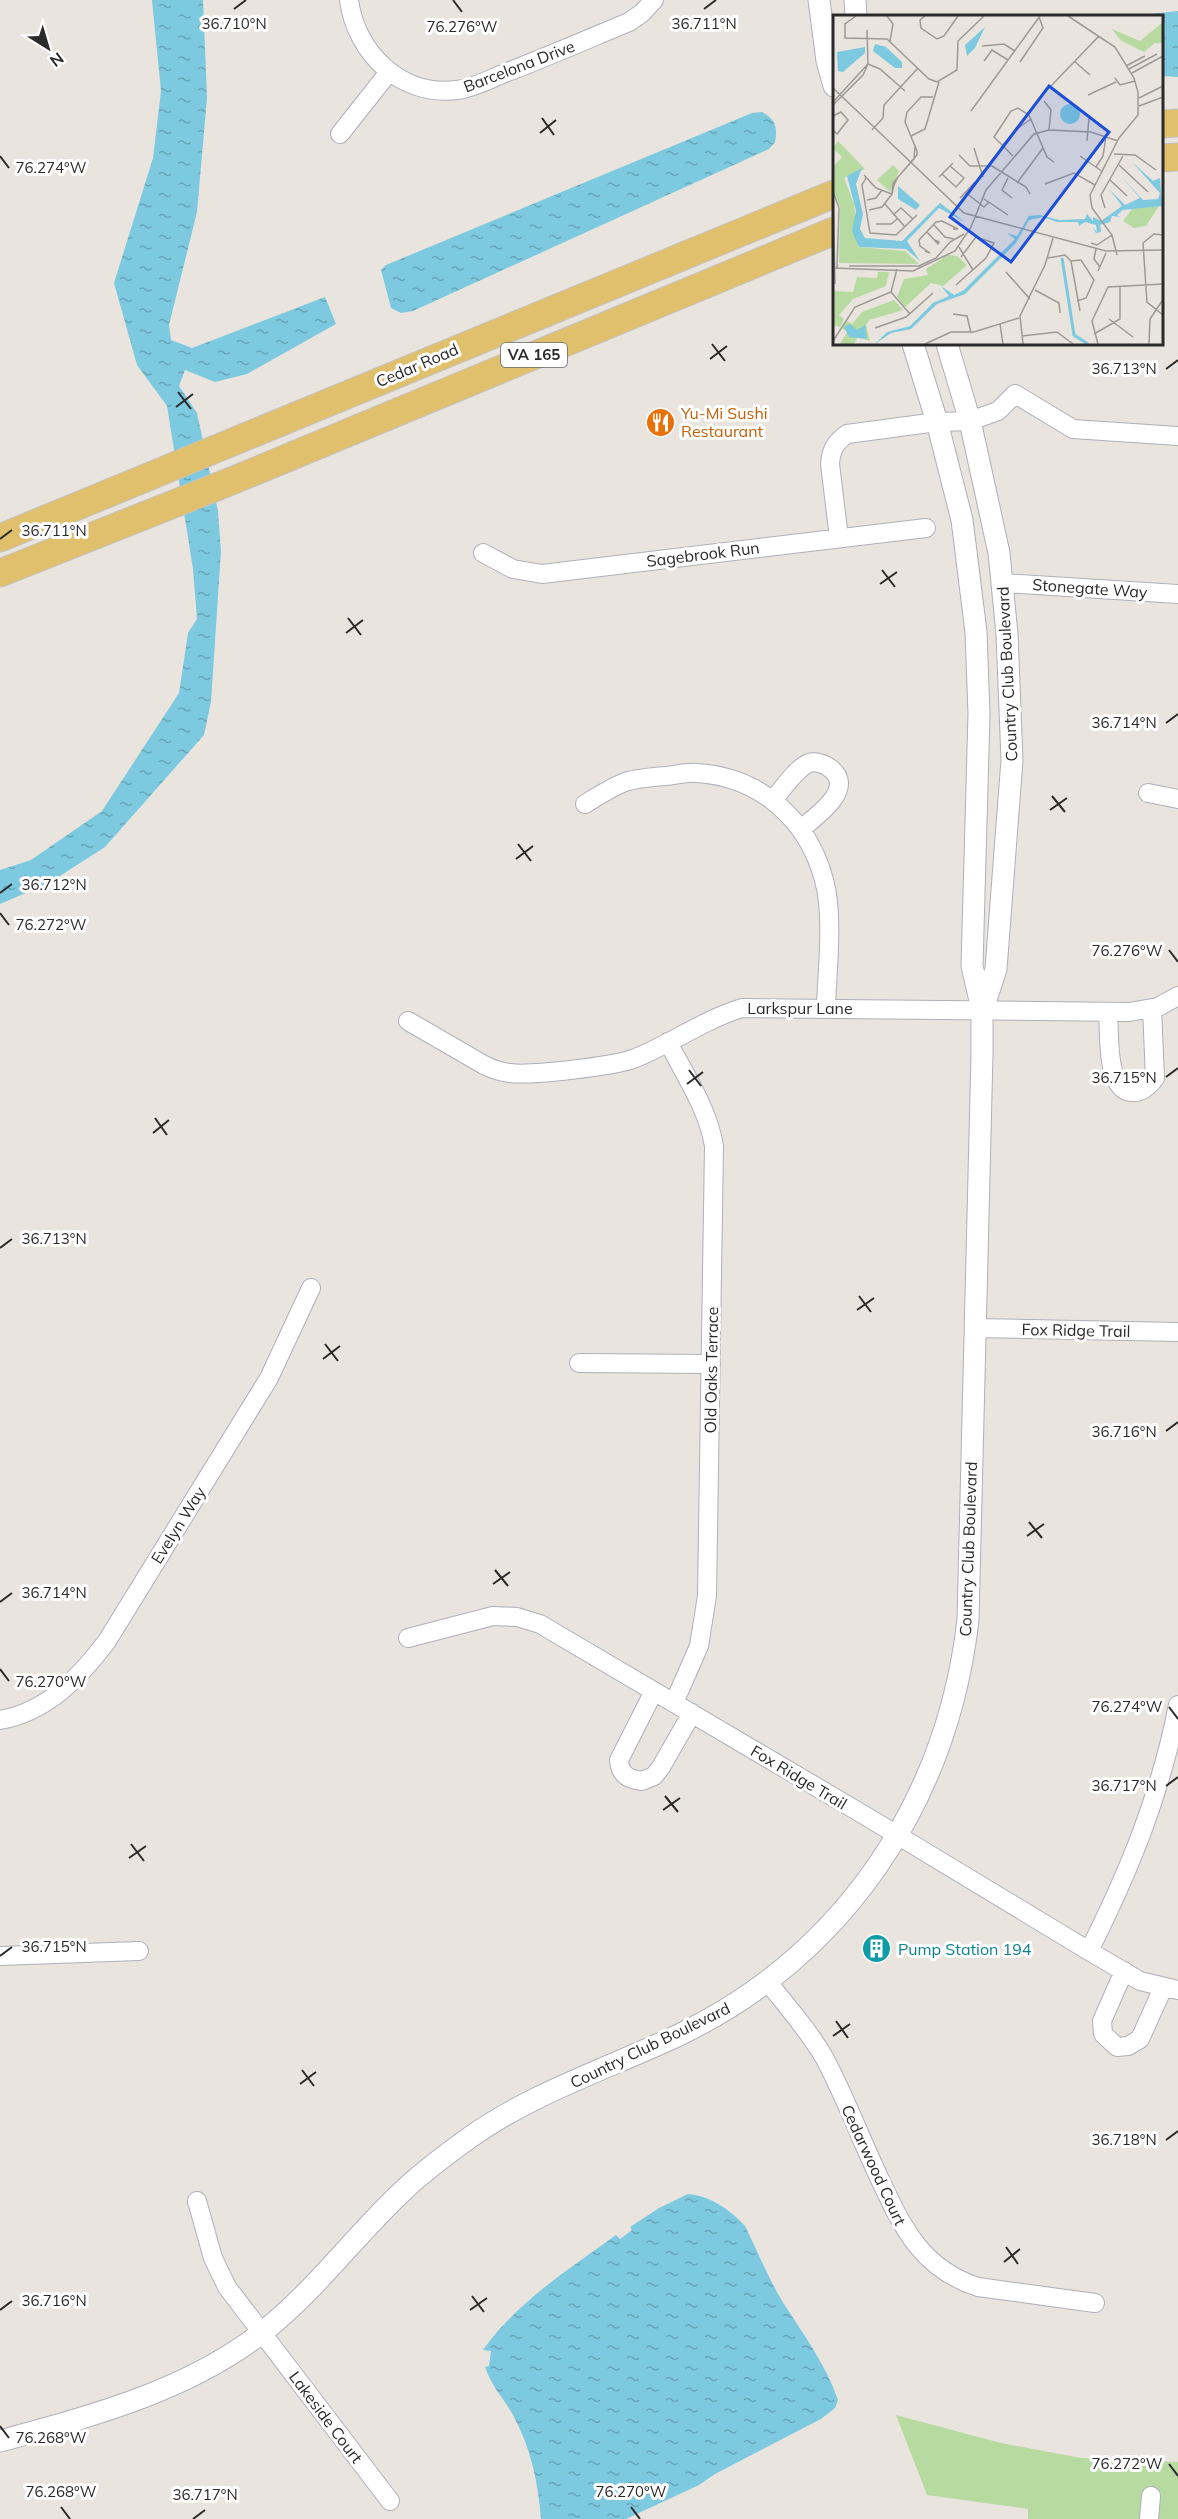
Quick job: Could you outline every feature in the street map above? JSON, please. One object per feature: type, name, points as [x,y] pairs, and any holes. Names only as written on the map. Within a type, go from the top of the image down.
[{"type":"main road","points":[[1163,124],[1178,123]]},
{"type":"main road","points":[[1163,158],[1178,157]]},
{"type":"main road","name":"Cedar Road","points":[[0,538],[833,194]]},
{"type":"main road","name":"VA 165","points":[[0,573],[234,480],[833,231]]},
{"type":"street","name":"Barcelona Drive","points":[[349,0],[355,29],[374,59],[389,72],[419,86],[439,90],[458,90],[514,70],[629,22],[642,13],[654,0]]},
{"type":"street","points":[[819,0],[827,61],[833,82]]},
{"type":"street","points":[[855,0],[856,15]]},
{"type":"street","points":[[340,134],[389,72]]},
{"type":"street","name":"Country Club Boulevard","points":[[914,345],[953,422],[999,553],[1003,583],[1012,760],[996,969],[982,1009]]},
{"type":"street","name":"Country Club Boulevard","points":[[0,2440],[93,2415],[158,2391],[198,2372],[262,2332],[330,2268],[404,2189],[472,2136],[540,2099],[720,2013],[767,1981],[804,1952],[854,1899],[919,1797],[940,1746],[952,1707],[964,1649],[969,1566],[982,1009],[972,966],[979,714],[976,632],[962,520],[947,345]]},
{"type":"street","points":[[840,538],[830,464],[831,452],[838,441],[848,434],[953,422],[998,411],[1015,394],[1074,429],[1178,436]]},
{"type":"street","name":"Sagebrook Run","points":[[483,553],[513,569],[542,574],[926,528]]},
{"type":"street","name":"Stonegate Way","points":[[1003,583],[1178,594]]},
{"type":"street","points":[[773,800],[809,763],[819,763],[834,772],[839,781],[839,791],[818,815],[801,829]]},
{"type":"street","points":[[585,804],[609,789],[627,782],[696,773],[730,778],[750,786],[784,808],[812,844],[825,884],[828,911],[826,1008]]},
{"type":"street","points":[[1148,793],[1178,799]]},
{"type":"street","name":"Larkspur Lane","points":[[408,1021],[484,1065],[511,1073],[623,1061],[668,1042],[719,1015],[742,1008],[1108,1012],[1144,1011],[1178,996]]},
{"type":"street","points":[[1108,1012],[1114,1081],[1120,1088],[1130,1092],[1140,1091],[1155,1078],[1152,1008]]},
{"type":"street","name":"Old Oaks Terrace","points":[[668,1042],[704,1112],[711,1129],[714,1146],[705,1613],[699,1646],[674,1703]]},
{"type":"street","name":"Evelyn Way","points":[[0,1720],[37,1707],[64,1690],[89,1665],[269,1378],[310,1288]]},
{"type":"street","name":"Fox Ridge Trail","points":[[974,1328],[1178,1332]]},
{"type":"street","points":[[579,1363],[711,1364]]},
{"type":"street","name":"Fox Ridge Trail","points":[[408,1638],[494,1616],[517,1617],[540,1624],[1089,1952],[1140,1980],[1170,1989]]},
{"type":"street","points":[[654,1691],[619,1760],[620,1768],[626,1776],[642,1781],[654,1776],[692,1713]]},
{"type":"street","points":[[1089,1952],[1123,1883],[1154,1802],[1178,1705]]},
{"type":"street","points":[[0,1956],[140,1951]]},
{"type":"street","points":[[1124,1971],[1102,2021],[1103,2034],[1117,2047],[1128,2046],[1140,2038],[1170,1989]]},
{"type":"street","name":"Cedarwood Court","points":[[767,1981],[824,2057],[901,2224],[922,2252],[940,2269],[962,2282],[978,2287],[1095,2304]]},
{"type":"street","name":"Lakeside Court","points":[[197,2201],[218,2273],[390,2502]]},
{"type":"street","points":[[1149,2519],[1151,2496]]},
{"type":"green space","points":[[896,2415],[1001,2443],[1081,2458],[1178,2462],[1178,2519],[1028,2519],[1028,2509],[927,2495]]},
{"type":"water","points":[[152,0],[203,0],[207,98],[197,212],[169,325],[171,340],[192,348],[325,297],[336,324],[247,374],[215,382],[185,370],[179,386],[197,413],[218,511],[221,551],[211,702],[204,735],[105,847],[49,883],[0,904],[0,870],[31,860],[102,811],[179,693],[188,633],[197,619],[193,569],[167,406],[137,365],[114,283],[153,158],[161,91]]},
{"type":"water","points":[[1178,11],[1178,77],[1163,76],[1163,15],[1142,15]]},
{"type":"water","points":[[762,112],[773,121],[776,128],[775,142],[769,149],[413,311],[401,313],[391,308],[381,270],[386,265],[752,113]]},
{"type":"water","points":[[688,2194],[720,2205],[745,2226],[768,2276],[827,2375],[838,2400],[835,2408],[821,2419],[715,2474],[699,2485],[626,2519],[541,2519],[536,2479],[529,2453],[513,2415],[485,2367],[489,2366],[491,2351],[483,2350],[512,2316],[562,2273],[616,2235],[620,2239],[632,2230],[630,2227],[659,2208]]},
{"type":"place","name":"Yu-Mi Sushi Restaurant","points":[[660,422]]},
{"type":"place","name":"Pump Station 194","points":[[877,1949]]}]
